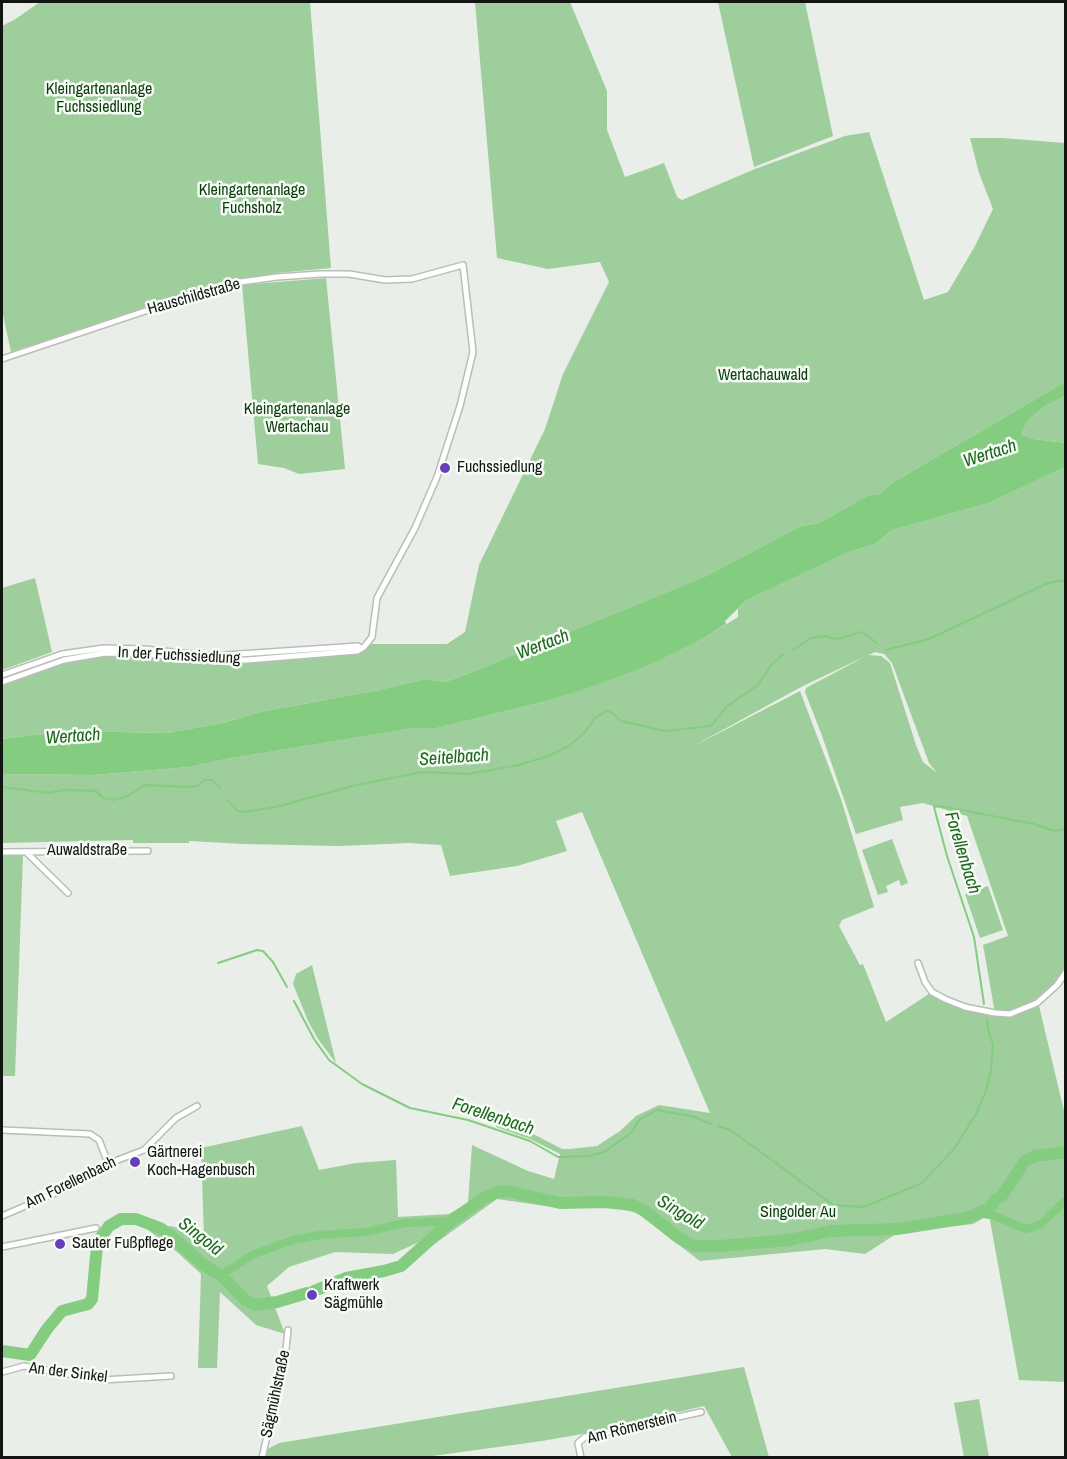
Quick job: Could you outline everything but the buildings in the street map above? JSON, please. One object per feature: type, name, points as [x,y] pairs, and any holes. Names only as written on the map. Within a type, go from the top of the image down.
[{"type":"street","name":"Hauschildstraße","points":[[2,359],[226,284],[320,274],[349,274],[385,280],[412,279],[463,265],[473,352],[460,406],[437,477],[422,512],[377,598],[372,637],[364,647],[360,648]]},
{"type":"street","name":"In der Fuchssiedlung","points":[[2,675],[62,654],[104,648],[144,648],[210,656],[357,646],[360,648]]},
{"type":"street","name":"In der Fuchssiedlung","points":[[2,682],[64,660],[105,653],[247,660],[357,651],[360,648]]},
{"type":"street","name":"Auwaldstraße","points":[[2,852],[148,851]]},
{"type":"street","name":"Auwaldstraße","points":[[27,852],[68,893]]},
{"type":"street","points":[[918,963],[925,982],[932,992],[965,1007],[1010,1014],[1037,1003],[1057,985],[1065,972]]},
{"type":"street","name":"Am Forellenbach","points":[[2,1216],[65,1189],[89,1171],[144,1150],[176,1118],[197,1106]]},
{"type":"street","points":[[2,1130],[90,1134],[99,1140],[108,1163]]},
{"type":"street","points":[[2,1247],[96,1228]]},
{"type":"street","name":"Sägmühlstraße","points":[[262,1458],[285,1358],[288,1330]]},
{"type":"street","name":"An der Sinkel","points":[[2,1372],[24,1366],[102,1380],[171,1376]]},
{"type":"street","name":"Am Römerstein","points":[[581,1458],[578,1443],[585,1437],[701,1412]]},
{"type":"green space","name":"Kleingartenanlage Fuchssiedlung","points":[[40,2],[310,2],[331,268],[277,273],[219,283],[11,352],[2,310],[2,26]]},
{"type":"green space","name":"Wertachauwald","points":[[475,2],[570,2],[607,91],[607,130],[625,177],[664,163],[677,197],[682,200],[755,169],[845,136],[869,132],[924,300],[948,292],[975,246],[993,209],[979,173],[970,138],[1065,143],[1065,382],[892,483],[879,494],[867,496],[819,523],[801,526],[706,576],[445,682],[425,679],[167,733],[69,731],[2,739],[2,683],[39,668],[105,654],[247,661],[365,648],[372,644],[447,644],[465,632],[479,565],[545,429],[563,374],[609,282],[600,262],[548,269],[497,258]]},
{"type":"green space","points":[[718,2],[805,2],[833,136],[754,167]]},
{"type":"green space","name":"Kleingartenanlage Wertachau","points":[[326,278],[345,469],[299,474],[284,468],[258,464],[242,285]]},
{"type":"green space","points":[[1065,396],[1065,443],[1033,439],[1021,434],[1029,419],[1045,406]]},
{"type":"green space","name":"Singolder Au","points":[[1065,467],[1065,968],[1056,983],[1036,1001],[1065,1115],[1065,1382],[1019,1380],[989,1215],[973,1224],[899,1232],[865,1254],[825,1249],[700,1261],[637,1213],[610,1206],[552,1207],[497,1199],[426,1250],[419,1242],[393,1254],[335,1252],[289,1267],[267,1286],[285,1334],[256,1325],[220,1292],[217,1368],[198,1368],[201,1274],[148,1230],[171,1226],[196,1233],[204,1238],[201,1148],[302,1126],[319,1170],[356,1163],[396,1160],[398,1217],[449,1214],[468,1203],[472,1145],[528,1171],[554,1179],[560,1154],[530,1139],[496,1127],[498,1119],[516,1125],[562,1149],[570,1149],[597,1146],[620,1131],[636,1116],[659,1105],[710,1113],[582,812],[556,821],[567,851],[517,866],[450,876],[441,845],[409,843],[339,846],[189,841],[189,843],[133,843],[133,840],[2,843],[2,774],[93,775],[189,767],[414,728],[437,728],[539,703],[650,665],[699,641],[738,617],[738,609],[747,600],[849,552],[875,544],[892,530],[989,503]],"holes":[[[875,652],[884,654],[892,663],[929,763],[937,773],[923,762],[890,663],[881,656],[869,655]],[[866,656],[806,688],[805,692],[856,834],[903,820],[900,807],[923,803],[967,816],[1008,936],[983,945],[995,1013],[945,999],[932,992],[886,1022],[863,964],[860,965],[839,926],[842,920],[874,907],[841,799],[800,691],[690,748],[801,687]]]},
{"type":"green space","points":[[35,578],[52,652],[2,670],[2,588]]},
{"type":"green space","points":[[892,839],[908,883],[901,886],[899,880],[886,886],[888,892],[878,895],[862,850]]},
{"type":"green space","points":[[23,855],[15,1076],[2,1076],[2,856]]},
{"type":"green space","points":[[988,886],[1003,930],[980,938],[965,894]]},
{"type":"green space","points":[[312,965],[336,1063],[308,1021],[293,984],[296,974]]},
{"type":"green space","points":[[744,1367],[769,1457],[732,1457],[704,1406],[593,1432],[425,1457],[264,1458],[266,1450],[279,1443]]},
{"type":"green space","points":[[979,1399],[989,1457],[964,1457],[954,1403]]},
{"type":"water","name":"Wertach","points":[[1065,382],[1065,396],[1045,406],[1029,419],[1021,434],[1033,439],[1065,443],[1065,467],[989,503],[892,530],[875,544],[849,552],[747,600],[725,621],[726,624],[699,641],[650,665],[539,703],[437,728],[414,728],[189,767],[93,775],[2,774],[2,739],[69,731],[167,733],[425,679],[445,682],[467,674],[706,576],[801,526],[819,523],[867,496],[879,494],[892,483]]},
{"type":"waterway","points":[[886,650],[929,639],[1048,583],[1066,580]]},
{"type":"waterway","points":[[793,650],[811,638],[825,636],[837,639],[862,632],[877,643]]},
{"type":"waterway","name":"Seitelbach","points":[[227,800],[238,811],[246,812],[280,806],[356,785],[422,772],[468,774],[519,765],[548,756],[569,746],[584,733],[594,719],[606,711],[611,712],[621,721],[665,731],[711,726],[726,707],[758,685],[773,663],[784,654]]},
{"type":"waterway","points":[[2,787],[49,793],[64,790],[96,791],[103,798],[113,800],[128,796],[145,785],[187,787],[197,786],[205,780],[212,780],[220,788]]},
{"type":"waterway","name":"Forellenbach","points":[[984,1004],[974,937],[947,856],[934,807],[940,806],[1034,824],[1054,831],[1066,829]]},
{"type":"waterway","name":"Forellenbach","points":[[218,963],[257,950],[263,951],[273,962],[287,987]]},
{"type":"waterway","name":"Forellenbach","points":[[294,1001],[314,1039],[329,1060],[362,1084],[410,1108],[468,1120],[530,1141],[558,1157],[590,1156],[604,1152],[632,1132],[639,1120],[657,1110],[695,1117],[711,1124]]},
{"type":"waterway","points":[[718,1126],[730,1130],[833,1205],[862,1207],[871,1204],[922,1183],[954,1149],[976,1114],[986,1091],[991,1070],[993,1045],[987,1019]]},
{"type":"waterway","name":"Singold","points":[[314,1291],[346,1278],[401,1266],[451,1221],[484,1198],[497,1192],[506,1191],[560,1203],[605,1202],[633,1205],[694,1246],[720,1246],[789,1240],[831,1231],[897,1229],[967,1218],[990,1208],[996,1199],[1001,1197],[1025,1161],[1035,1156],[1066,1152]]},
{"type":"waterway","points":[[978,1213],[995,1216],[1026,1229],[1041,1224],[1066,1200]]},
{"type":"waterway","name":"Singold","points":[[2,1351],[30,1355],[62,1311],[88,1304],[92,1299],[97,1246],[109,1226],[121,1219],[136,1219],[160,1228],[205,1266],[221,1275],[245,1300],[255,1305],[277,1302],[307,1293]]},
{"type":"waterway","points":[[221,1275],[254,1254],[293,1240],[319,1235],[365,1232],[405,1223],[451,1221]]},
{"type":"place","name":"Fuchssiedlung","points":[[445,468]]},
{"type":"place","name":"Gärtnerei Koch-Hagenbusch","points":[[135,1162]]},
{"type":"place","name":"Sauter Fußpflege","points":[[60,1244]]},
{"type":"place","name":"Kraftwerk Sägmühle","points":[[312,1295]]},
{"type":"park label","name":"Kleingartenanlage Fuchsholz","points":[[252,200]]}]
